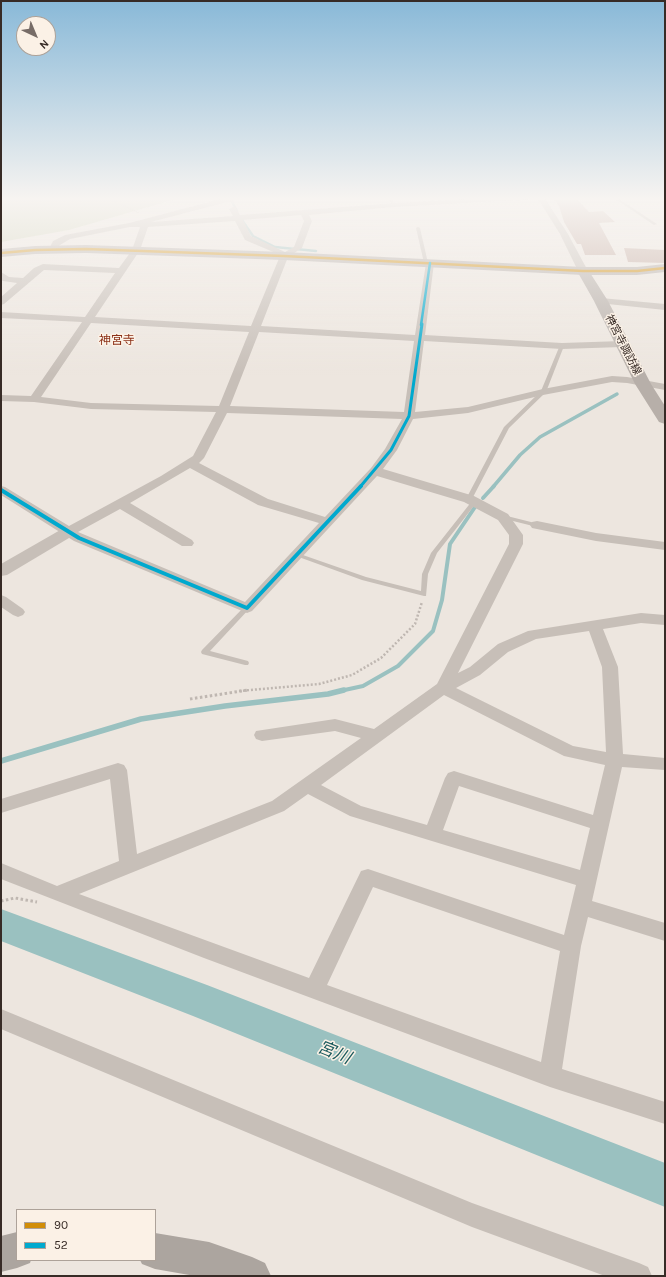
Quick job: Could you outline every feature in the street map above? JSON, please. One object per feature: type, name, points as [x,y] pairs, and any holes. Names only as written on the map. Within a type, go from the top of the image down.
[{"type":"highway","points":[[1,1254],[16,1250]]},
{"type":"highway","points":[[156,1251],[208,1260],[252,1276]]},
{"type":"main road","points":[[296,257],[428,263],[580,267],[637,271],[665,268]]},
{"type":"main road","name":"神宮寺諏訪線","points":[[580,267],[601,300],[620,341],[643,384],[665,420]]},
{"type":"street","points":[[34,399],[131,257]]},
{"type":"street","points":[[1,571],[198,458],[203,451],[222,409],[284,257]]},
{"type":"street","points":[[575,257],[580,267]]},
{"type":"street","points":[[1,490],[68,532],[248,608],[375,471],[391,450],[409,416],[420,339],[428,263]]},
{"type":"street","points":[[1,302],[37,270],[43,267],[120,271]]},
{"type":"street","points":[[1,275],[6,279],[25,281]]},
{"type":"street","points":[[601,300],[665,307]]},
{"type":"street","points":[[1,315],[86,321],[562,346],[620,341]]},
{"type":"street","points":[[1,398],[34,399],[91,406],[409,416],[442,414],[468,410],[542,392],[612,379],[627,380],[665,387]]},
{"type":"street","points":[[190,463],[263,502],[328,522]]},
{"type":"street","points":[[375,471],[472,501],[503,517],[516,535],[516,544],[443,688]]},
{"type":"street","points":[[120,503],[187,543]]},
{"type":"street","points":[[537,525],[596,538],[665,546]]},
{"type":"street","points":[[1,600],[18,612]]},
{"type":"street","points":[[57,894],[278,806],[443,688],[475,671],[503,648],[533,635],[641,618],[665,620]]},
{"type":"street","points":[[550,1076],[571,946],[615,760],[610,667],[594,626]]},
{"type":"street","points":[[443,688],[570,752],[615,760],[665,764]]},
{"type":"street","points":[[262,735],[335,725],[377,736]]},
{"type":"street","points":[[1,806],[118,770],[129,865]]},
{"type":"street","points":[[432,834],[454,778],[600,824]]},
{"type":"street","points":[[308,786],[356,811],[587,880]]},
{"type":"street","points":[[1,871],[57,894],[314,990],[550,1076],[665,1113]]},
{"type":"street","points":[[314,990],[368,877],[571,946]]},
{"type":"street","points":[[580,906],[665,932]]},
{"type":"street","points":[[1,1019],[472,1214],[639,1276]]},
{"type":"lane","points":[[426,257],[428,263]]},
{"type":"lane","points":[[298,555],[364,579],[424,594],[425,574],[434,553],[472,501],[507,427],[542,392],[562,346]]},
{"type":"lane","points":[[503,517],[537,525]]},
{"type":"lane","points":[[245,663],[205,652],[248,608]]},
{"type":"path","points":[[190,699],[241,691],[319,684],[352,675],[380,658],[415,624],[424,594]]},
{"type":"building","points":[[626,257],[665,257],[665,263],[628,262]]},
{"type":"waterway","points":[[493,487],[520,455],[540,437],[617,394]]},
{"type":"waterway","points":[[483,498],[494,486]]},
{"type":"waterway","points":[[340,691],[363,686],[398,666],[433,631],[442,600],[450,544],[475,507]]},
{"type":"waterway","points":[[340,691],[344,690]]},
{"type":"waterway","points":[[1,761],[141,719],[225,706],[328,694],[340,691]]},
{"type":"waterway","name":"宮川","points":[[1,925],[207,1003],[665,1185]]},
{"type":"transit line","name":"90","points":[[296,257],[583,271],[637,271],[665,268]]},
{"type":"transit line","name":"52","points":[[1,490],[79,538],[247,608],[375,471],[391,450],[409,416],[430,263]]},
{"type":"district","name":"神宮寺","points":[[117,341]]}]
